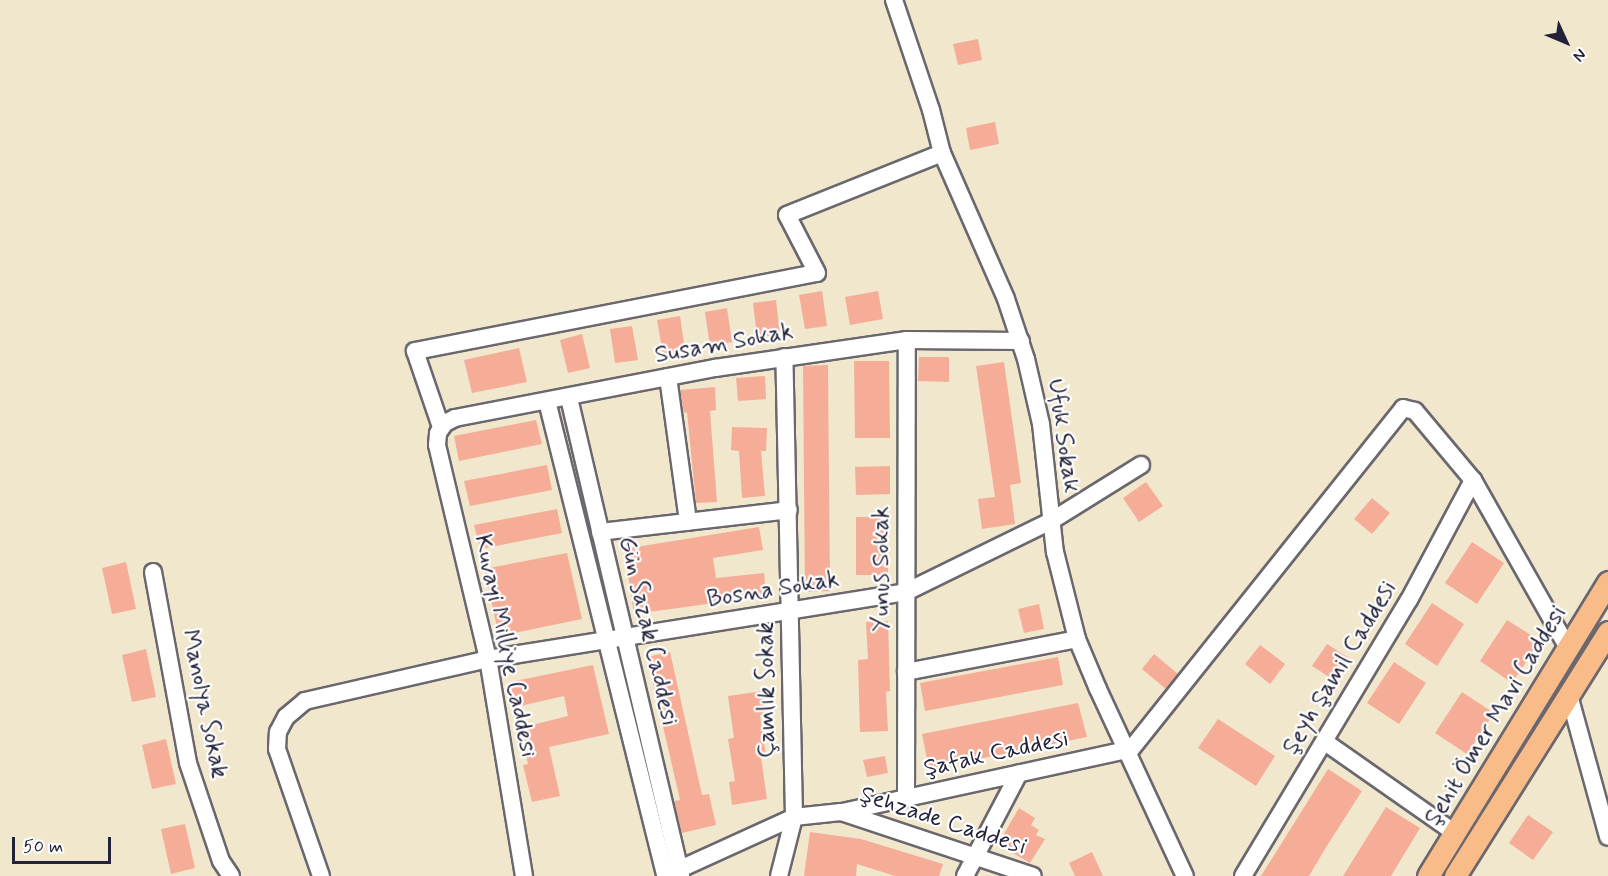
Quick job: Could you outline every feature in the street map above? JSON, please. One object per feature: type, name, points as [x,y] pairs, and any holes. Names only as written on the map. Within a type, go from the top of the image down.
[{"type":"main road","name":"Şehit Ömer Mavi Caddesi","points":[[1428,876],[1608,582]]},
{"type":"main road","name":"Şehit Ömer Mavi Caddesi","points":[[1455,876],[1608,632]]},
{"type":"street","name":"Ufuk Sokak","points":[[894,0],[922,80],[942,153],[1006,299],[1021,341],[1041,424],[1051,521],[1061,582],[1077,639],[1185,876]]},
{"type":"street","points":[[441,427],[415,351],[817,273],[787,214],[942,153]]},
{"type":"street","name":"Susam Sokak","points":[[441,427],[455,417],[784,357],[907,339],[1021,341]]},
{"type":"street","name":"Yunus Sokak","points":[[906,798],[907,339]]},
{"type":"street","name":"Çamlık Sokak","points":[[779,876],[794,818],[784,357]]},
{"type":"street","points":[[668,377],[688,522]]},
{"type":"street","name":"Gün Sazak Caddesi","points":[[568,398],[625,636],[678,874]]},
{"type":"street","name":"Gün Sazak Caddesi","points":[[547,401],[664,876]]},
{"type":"street","points":[[1127,751],[1400,410],[1407,408],[1415,411],[1473,480],[1568,648]]},
{"type":"street","name":"Kuvayi Milliye Caddesi","points":[[441,427],[437,445],[488,659],[524,876]]},
{"type":"street","name":"Bosna Sokak","points":[[321,876],[277,749],[278,732],[285,717],[298,705],[313,698],[488,659],[906,592],[1051,521],[1141,465]]},
{"type":"street","name":"Şeyh Şamil Caddesi","points":[[1243,876],[1409,600],[1473,480]]},
{"type":"street","points":[[600,532],[789,510]]},
{"type":"street","name":"Manolya Sokak","points":[[153,572],[188,763],[221,861],[231,876]]},
{"type":"street","points":[[906,672],[1077,639]]},
{"type":"street","points":[[1569,695],[1608,837]]},
{"type":"street","points":[[1325,742],[1455,833]]},
{"type":"street","name":"Şafak Caddesi","points":[[841,812],[1127,751]]},
{"type":"street","points":[[965,876],[1019,773]]},
{"type":"street","name":"Şehzade Caddesi","points":[[678,874],[794,818],[841,812],[1032,876]]},
{"type":"building","points":[[978,39],[982,60],[958,65],[953,44]]},
{"type":"building","points":[[995,122],[999,144],[970,150],[966,128]]},
{"type":"building","points":[[822,291],[827,326],[805,329],[799,295]]},
{"type":"building","points":[[878,291],[883,319],[850,325],[845,297]]},
{"type":"building","points":[[776,300],[780,335],[757,337],[753,303]]},
{"type":"building","points":[[727,308],[732,342],[710,346],[705,312]]},
{"type":"building","points":[[680,316],[685,351],[663,354],[657,320]]},
{"type":"building","points":[[632,326],[638,360],[615,363],[610,329]]},
{"type":"building","points":[[582,334],[590,368],[568,373],[560,340]]},
{"type":"building","points":[[519,348],[527,382],[472,393],[464,360]]},
{"type":"building","points":[[919,357],[949,357],[949,382],[918,381]]},
{"type":"building","points":[[854,361],[889,361],[890,438],[855,438]]},
{"type":"building","points":[[1004,362],[1021,483],[1010,485],[1015,524],[982,529],[978,499],[995,497],[976,366]]},
{"type":"building","points":[[828,365],[830,591],[805,592],[803,366]]},
{"type":"building","points":[[765,376],[766,399],[738,401],[736,378]]},
{"type":"building","points":[[715,387],[716,410],[710,411],[717,502],[696,503],[687,412],[684,413],[680,390]]},
{"type":"building","points":[[536,420],[542,444],[459,461],[454,436]]},
{"type":"building","points":[[732,427],[767,428],[766,451],[761,451],[765,496],[742,498],[739,451],[731,450]]},
{"type":"building","points":[[547,465],[552,490],[470,506],[464,481]]},
{"type":"building","points":[[890,466],[890,494],[856,495],[855,467]]},
{"type":"building","points":[[1146,482],[1163,506],[1139,522],[1123,498]]},
{"type":"building","points":[[1372,498],[1390,513],[1372,534],[1354,519]]},
{"type":"building","points":[[557,509],[562,533],[480,549],[474,525]]},
{"type":"building","points":[[856,517],[888,517],[888,575],[856,575]]},
{"type":"building","points":[[759,527],[763,550],[713,558],[716,578],[764,573],[766,596],[634,614],[624,549]]},
{"type":"building","points":[[1472,542],[1504,563],[1477,604],[1445,583]]},
{"type":"building","points":[[567,553],[582,619],[499,636],[484,569]]},
{"type":"building","points":[[126,562],[136,609],[112,614],[102,568]]},
{"type":"building","points":[[1432,603],[1464,624],[1437,666],[1405,644]]},
{"type":"building","points":[[1039,604],[1044,629],[1024,633],[1018,609]]},
{"type":"building","points":[[1507,620],[1540,641],[1512,683],[1480,661]]},
{"type":"building","points":[[888,621],[890,691],[886,692],[888,731],[860,732],[858,660],[868,659],[866,622]]},
{"type":"building","points":[[1327,644],[1349,658],[1334,680],[1312,666]]},
{"type":"building","points":[[1260,645],[1285,664],[1270,684],[1245,664]]},
{"type":"building","points":[[146,649],[156,697],[132,702],[122,655]]},
{"type":"building","points":[[670,652],[702,795],[709,794],[716,825],[682,833],[674,801],[680,800],[647,657]]},
{"type":"building","points":[[1154,654],[1178,674],[1166,689],[1142,669]]},
{"type":"building","points":[[1058,657],[1063,685],[925,711],[920,683]]},
{"type":"building","points":[[1394,662],[1426,683],[1399,724],[1367,703]]},
{"type":"building","points":[[593,665],[609,734],[549,747],[560,796],[532,802],[523,765],[528,764],[520,728],[568,716],[564,696],[516,707],[510,682]]},
{"type":"building","points":[[763,691],[766,714],[760,715],[766,756],[761,757],[767,799],[732,805],[729,782],[735,781],[728,739],[734,738],[728,696]]},
{"type":"building","points":[[1462,692],[1494,713],[1467,754],[1435,733]]},
{"type":"building","points":[[1078,703],[1087,737],[929,769],[922,734]]},
{"type":"building","points":[[1218,719],[1275,756],[1256,786],[1198,748]]},
{"type":"building","points":[[166,739],[176,784],[152,789],[142,745]]},
{"type":"building","points":[[885,756],[888,773],[867,777],[863,760]]},
{"type":"building","points":[[1328,769],[1362,791],[1309,876],[1261,876]]},
{"type":"building","points":[[1386,807],[1420,828],[1391,876],[1343,876]]},
{"type":"building","points":[[1019,808],[1035,818],[1031,825],[1039,830],[1036,835],[1045,839],[1030,863],[998,844]]},
{"type":"building","points":[[1528,815],[1553,832],[1533,860],[1509,843]]},
{"type":"building","points":[[185,824],[195,868],[171,874],[161,829]]},
{"type":"building","points":[[810,832],[861,839],[943,864],[939,876],[895,876],[857,864],[856,876],[804,876]]},
{"type":"building","points":[[1092,852],[1103,876],[1075,876],[1069,863]]}]
